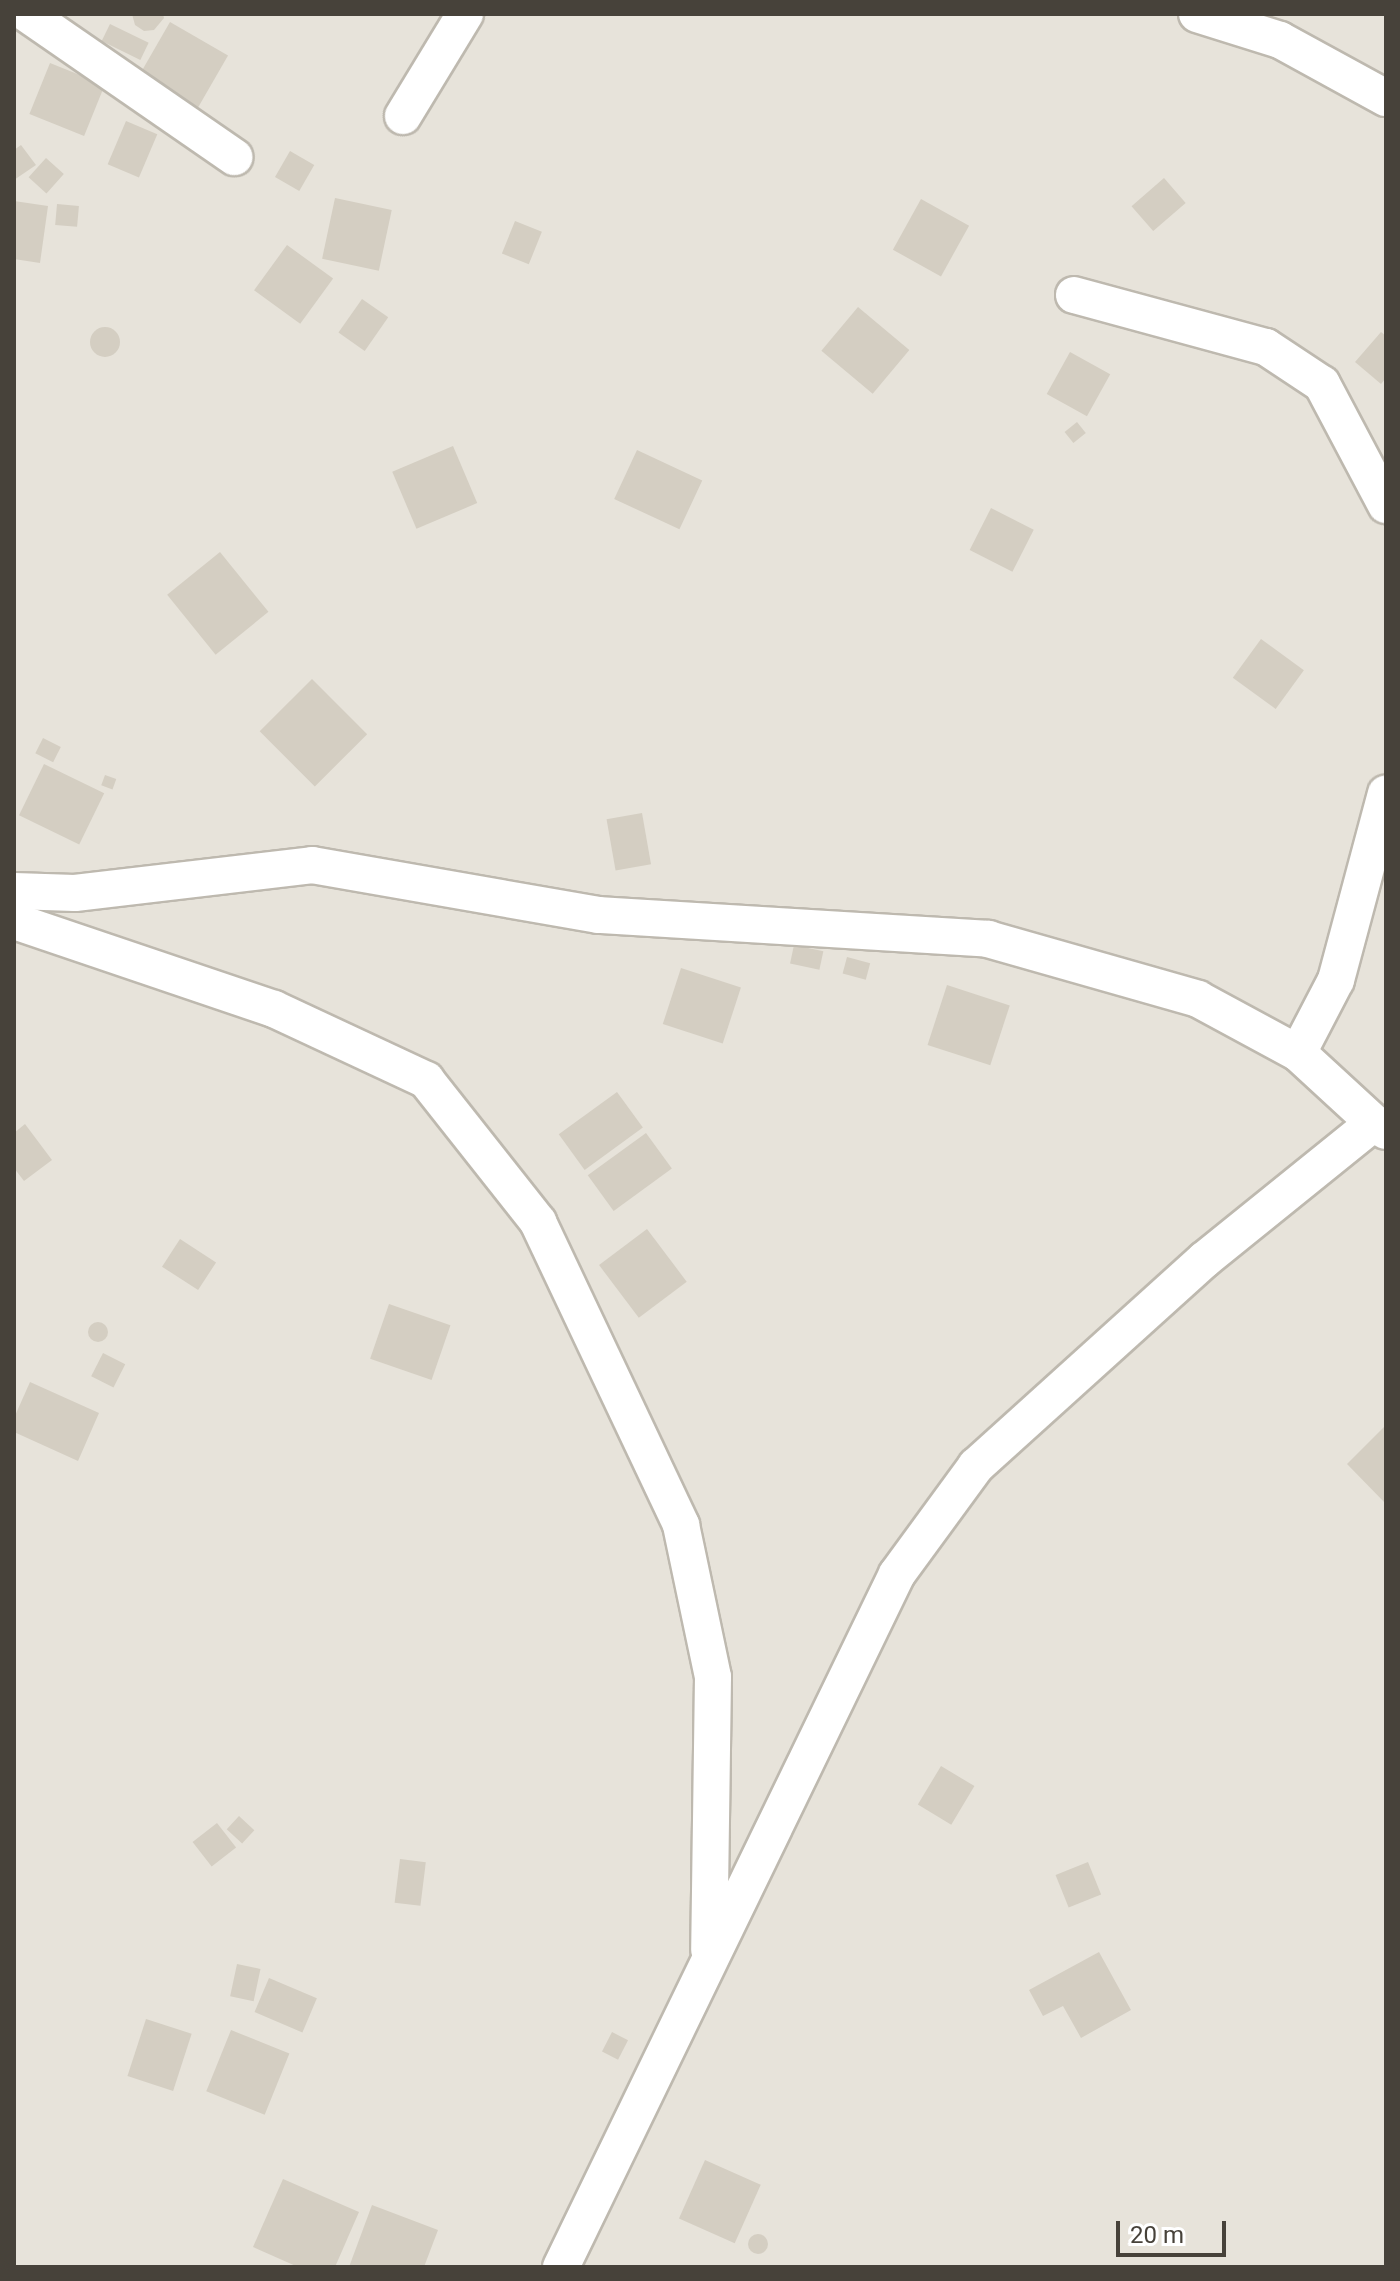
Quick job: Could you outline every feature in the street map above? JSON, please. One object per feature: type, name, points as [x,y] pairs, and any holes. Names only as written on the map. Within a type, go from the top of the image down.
[{"type":"street","points":[[27,14],[234,157]]},
{"type":"street","points":[[403,116],[465,14]]},
{"type":"street","points":[[1197,14],[1280,40],[1386,98]]},
{"type":"street","points":[[1074,295],[1266,347],[1322,384],[1386,505]]},
{"type":"street","points":[[1298,1053],[1336,980],[1386,794]]},
{"type":"street","points":[[14,891],[75,893],[312,865],[599,915],[988,939],[1198,999],[1298,1053],[1380,1127],[1204,1260],[976,1466],[897,1574],[561,2267]]},
{"type":"street","points":[[14,921],[274,1009],[426,1080],[538,1222],[681,1525],[713,1677],[709,1960]]},
{"type":"shaded area","points":[[14,14],[1386,14],[1386,2267],[14,2267]]},
{"type":"building","points":[[132,14],[163,14],[164,18],[154,30],[144,31],[135,25]]},
{"type":"building","points":[[170,22],[228,56],[197,109],[139,76]]},
{"type":"building","points":[[110,24],[149,43],[140,60],[102,41]]},
{"type":"building","points":[[50,63],[105,85],[84,136],[29,114]]},
{"type":"building","points":[[126,121],[157,134],[139,178],[108,164]]},
{"type":"building","points":[[21,145],[36,165],[14,180],[14,150]]},
{"type":"building","points":[[290,151],[314,165],[299,191],[275,177]]},
{"type":"building","points":[[46,158],[64,174],[46,193],[29,177]]},
{"type":"building","points":[[1164,178],[1186,203],[1153,231],[1132,206]]},
{"type":"building","points":[[335,198],[392,210],[379,271],[322,259]]},
{"type":"building","points":[[921,199],[969,226],[941,276],[893,250]]},
{"type":"building","points":[[14,201],[48,206],[40,263],[14,259]]},
{"type":"building","points":[[57,204],[79,206],[77,227],[55,225]]},
{"type":"building","points":[[515,221],[542,232],[529,264],[502,253]]},
{"type":"building","points":[[287,245],[333,279],[300,324],[254,290]]},
{"type":"building","points":[[362,299],[388,317],[365,351],[338,333]]},
{"type":"building","points":[[858,307],[909,350],[873,394],[821,351]]},
{"type":"building","points":[[105,327],[116,331],[120,342],[116,353],[105,357],[94,353],[90,342],[94,331]]},
{"type":"building","points":[[1381,332],[1386,336],[1386,378],[1381,384],[1355,362]]},
{"type":"building","points":[[1070,352],[1110,374],[1087,416],[1047,394]]},
{"type":"building","points":[[1077,422],[1086,433],[1073,443],[1065,432]]},
{"type":"building","points":[[453,446],[477,503],[416,529],[392,472]]},
{"type":"building","points":[[637,450],[702,480],[679,529],[614,499]]},
{"type":"building","points":[[991,508],[1034,530],[1012,572],[970,550]]},
{"type":"building","points":[[220,552],[268,612],[216,655],[167,595]]},
{"type":"building","points":[[1261,639],[1304,670],[1276,709],[1233,678]]},
{"type":"building","points":[[312,679],[367,734],[315,786],[260,731]]},
{"type":"building","points":[[43,738],[61,747],[53,762],[35,753]]},
{"type":"building","points":[[44,764],[104,793],[79,845],[19,815]]},
{"type":"building","points":[[105,775],[116,779],[113,789],[101,785]]},
{"type":"building","points":[[642,813],[651,864],[616,870],[607,819]]},
{"type":"building","points":[[794,945],[823,951],[819,970],[790,964]]},
{"type":"building","points":[[847,957],[870,963],[866,980],[843,973]]},
{"type":"building","points":[[681,968],[741,987],[723,1044],[663,1024]]},
{"type":"building","points":[[947,985],[1010,1005],[990,1065],[928,1045]]},
{"type":"building","points":[[617,1092],[643,1128],[585,1170],[559,1134]]},
{"type":"building","points":[[25,1124],[52,1160],[24,1181],[14,1168],[14,1133]]},
{"type":"building","points":[[646,1133],[672,1169],[614,1211],[588,1175]]},
{"type":"building","points":[[647,1229],[687,1282],[639,1318],[599,1265]]},
{"type":"building","points":[[180,1239],[216,1262],[198,1290],[162,1267]]},
{"type":"building","points":[[389,1304],[450,1325],[432,1380],[370,1359]]},
{"type":"building","points":[[94,1322],[102,1322],[108,1332],[102,1342],[94,1342],[88,1336],[88,1328]]},
{"type":"building","points":[[103,1353],[125,1364],[113,1388],[91,1376]]},
{"type":"building","points":[[30,1382],[99,1413],[78,1461],[14,1432],[14,1418]]},
{"type":"building","points":[[1386,1425],[1386,1504],[1347,1464]]},
{"type":"building","points":[[941,1766],[974,1786],[951,1825],[918,1805]]},
{"type":"building","points":[[239,1816],[254,1830],[242,1843],[227,1829]]},
{"type":"building","points":[[217,1823],[236,1847],[212,1867],[193,1842]]},
{"type":"building","points":[[400,1859],[426,1862],[420,1906],[395,1903]]},
{"type":"building","points":[[1088,1862],[1101,1894],[1069,1908],[1056,1875]]},
{"type":"building","points":[[1099,1952],[1131,2010],[1081,2038],[1063,2006],[1043,2016],[1029,1990]]},
{"type":"building","points":[[237,1964],[260,1969],[254,2001],[230,1996]]},
{"type":"building","points":[[269,1978],[317,1998],[302,2032],[255,2012]]},
{"type":"building","points":[[146,2019],[192,2034],[173,2091],[127,2076]]},
{"type":"building","points":[[231,2030],[289,2054],[265,2115],[206,2091]]},
{"type":"building","points":[[612,2032],[628,2040],[618,2060],[602,2052]]},
{"type":"building","points":[[705,2160],[761,2185],[735,2243],[679,2218]]},
{"type":"building","points":[[283,2179],[359,2212],[335,2267],[298,2267],[253,2247]]},
{"type":"building","points":[[372,2205],[438,2230],[424,2267],[349,2267]]},
{"type":"building","points":[[754,2234],[762,2234],[768,2244],[762,2254],[754,2254],[748,2248],[748,2240]]}]
